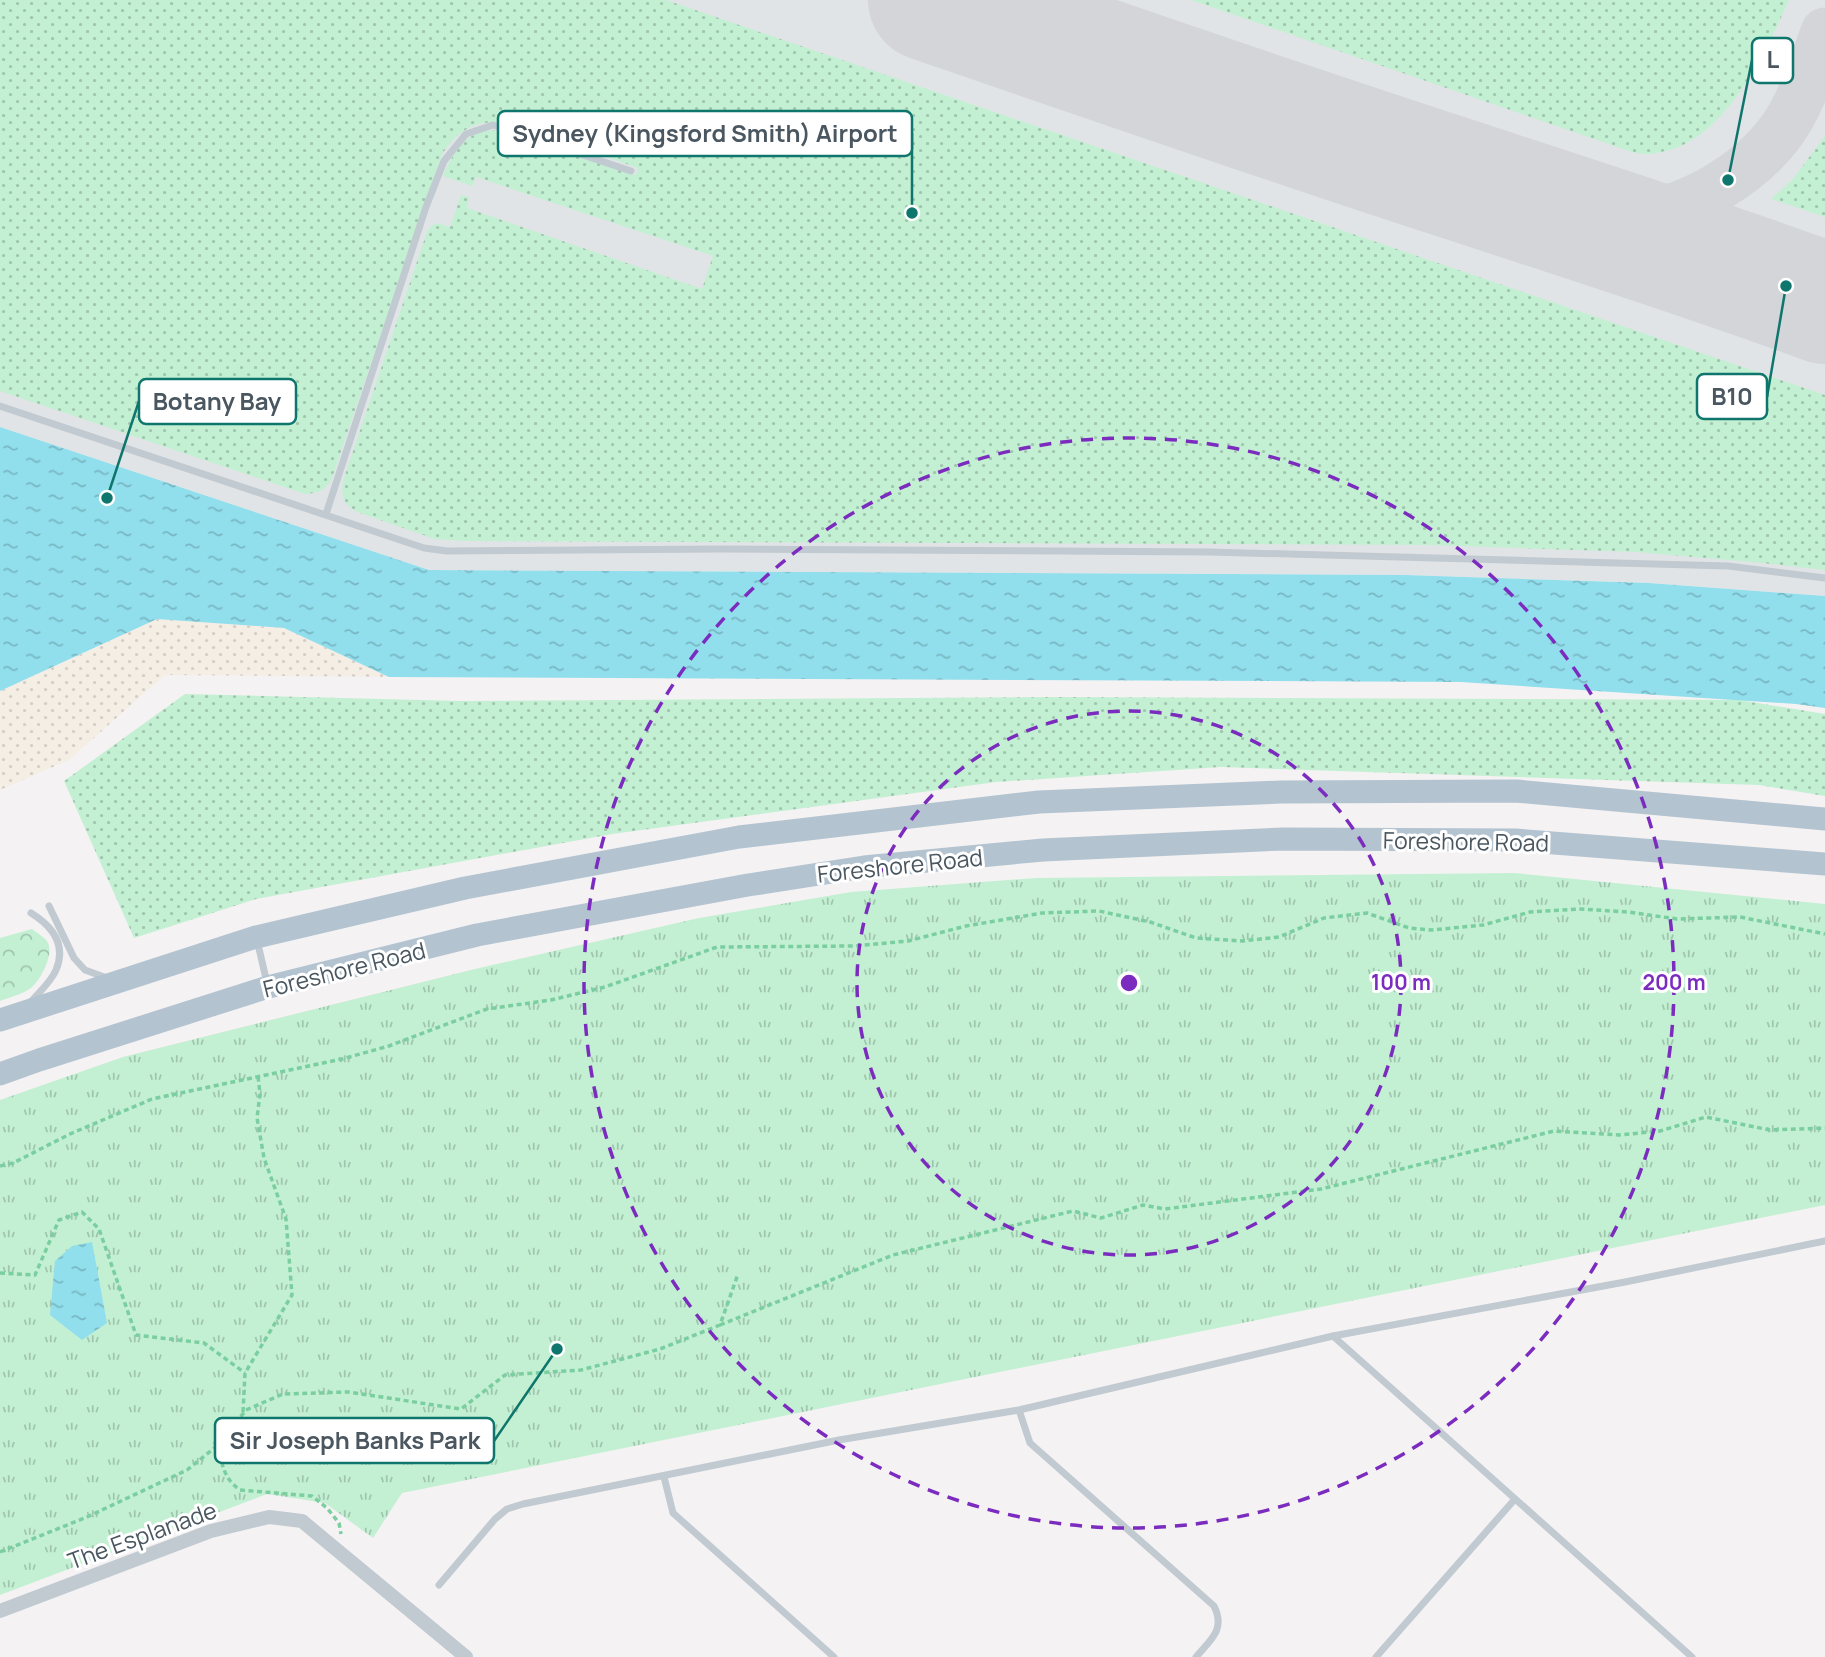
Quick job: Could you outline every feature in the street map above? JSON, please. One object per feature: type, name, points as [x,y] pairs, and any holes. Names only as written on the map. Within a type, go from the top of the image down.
[{"type":"main road","name":"Foreshore Road","points":[[0,1020],[256,937],[465,888],[739,837],[1039,802],[1281,792],[1516,792],[1825,819]]},
{"type":"main road","name":"Foreshore Road","points":[[0,1074],[268,987],[477,936],[748,885],[864,867],[1043,850],[1283,839],[1515,840],[1825,864]]},
{"type":"street","name":"The Esplanade","points":[[0,1611],[211,1531],[269,1517],[302,1521],[342,1553]]},
{"type":"street","points":[[342,1553],[466,1657]]},
{"type":"lane","points":[[326,514],[426,207],[444,161],[466,134],[493,125],[631,171]]},
{"type":"lane","points":[[0,405],[424,548],[447,551],[1224,552],[1728,566],[1825,578]]},
{"type":"lane","points":[[49,906],[80,965],[93,974],[122,980]]},
{"type":"lane","points":[[25,1011],[56,972],[59,960],[58,944],[52,928],[32,913]]},
{"type":"lane","points":[[256,937],[268,987]]},
{"type":"lane","points":[[439,1585],[495,1519],[508,1509],[523,1504],[835,1441],[1018,1410],[1333,1336],[1625,1282],[1825,1241]]},
{"type":"lane","points":[[1333,1336],[1692,1657]]},
{"type":"lane","points":[[1018,1410],[1030,1443],[1214,1606],[1218,1613],[1219,1626],[1215,1635],[1196,1657]]},
{"type":"lane","points":[[664,1477],[673,1513],[834,1657]]},
{"type":"lane","points":[[1376,1657],[1515,1499]]},
{"type":"path","points":[[0,1166],[13,1163],[152,1099],[354,1056],[389,1046],[487,1009],[551,1000],[605,986],[717,947],[853,946],[908,941],[966,926],[1042,913],[1099,911],[1150,922],[1196,938],[1242,941],[1279,937],[1324,918],[1367,914],[1409,928],[1432,930],[1483,925],[1530,912],[1579,909],[1676,919],[1740,917],[1825,934]]},
{"type":"path","points":[[243,1413],[245,1373],[292,1295],[286,1219],[264,1158],[257,1118],[260,1094],[258,1076]]},
{"type":"path","points":[[0,1552],[87,1517],[187,1470],[217,1446],[246,1410],[283,1394],[348,1392],[461,1409],[505,1375],[581,1370],[660,1349],[893,1255],[1073,1211],[1101,1218],[1143,1205],[1165,1209],[1321,1189],[1553,1131],[1619,1136],[1660,1131],[1706,1117],[1770,1130],[1825,1128]]},
{"type":"path","points":[[0,1273],[35,1275],[59,1220],[82,1212],[99,1229],[136,1335],[204,1342],[245,1373]]},
{"type":"path","points":[[720,1325],[738,1274]]},
{"type":"path","points":[[217,1446],[228,1479],[240,1490],[268,1495],[312,1496],[327,1508],[339,1523],[342,1553]]},
{"type":"shaded area","points":[[0,0],[1825,0],[1825,596],[1649,583],[1405,575],[429,570],[0,427]]},
{"type":"green space","points":[[0,0],[666,0],[1825,395],[1825,570],[1636,552],[1428,545],[435,539],[357,512],[344,499],[342,487],[427,232],[437,223],[450,227],[461,195],[469,197],[467,208],[702,289],[713,256],[476,177],[472,186],[443,176],[454,154],[464,142],[485,131],[502,131],[636,175],[638,168],[515,125],[482,123],[457,136],[442,154],[331,481],[323,489],[305,494],[0,391]]},
{"type":"green space","points":[[1191,0],[1789,0],[1755,68],[1723,113],[1705,131],[1684,144],[1661,152],[1641,154]]},
{"type":"green space","points":[[1825,136],[1825,217],[1771,199],[1793,179]]},
{"type":"green space","points":[[185,694],[460,701],[1062,697],[1739,700],[1825,714],[1825,796],[1759,785],[1221,767],[996,782],[612,834],[256,899],[134,938],[64,781]]},
{"type":"green space","points":[[1515,873],[1825,904],[1825,1205],[402,1493],[373,1538],[325,1503],[267,1494],[0,1595],[0,1100],[123,1057],[475,969],[699,918],[851,892],[1036,878]]},
{"type":"green space","points":[[32,929],[48,943],[49,954],[45,967],[31,988],[0,1001],[0,938]]},
{"type":"sand","points":[[157,619],[284,628],[389,677],[165,675],[69,760],[0,790],[0,691]]},
{"type":"water","points":[[0,427],[429,570],[1405,575],[1649,583],[1825,596],[1825,708],[1461,682],[389,677],[284,628],[157,619],[0,691]]},
{"type":"water","points":[[92,1242],[107,1323],[82,1340],[50,1315],[55,1261],[72,1246]]},
{"type":"taxiway","points":[[930,0],[935,2]]},
{"type":"taxiway","points":[[1550,208],[1589,216],[1629,217],[1676,206],[1722,184],[1761,154],[1778,136],[1806,85],[1825,32]]},
{"type":"taxiway","points":[[1767,282],[1786,286],[1825,287]]},
{"type":"runway","points":[[929,0],[1323,135],[1687,254],[1825,303]]},
{"type":"place","name":"L","points":[[1728,180]]},
{"type":"place","name":"Sydney (Kingsford Smith) Airport","points":[[912,213]]},
{"type":"place","name":"B10","points":[[1786,286]]},
{"type":"place","name":"Botany Bay","points":[[107,498]]},
{"type":"place","name":"Sir Joseph Banks Park","points":[[557,1349]]}]
